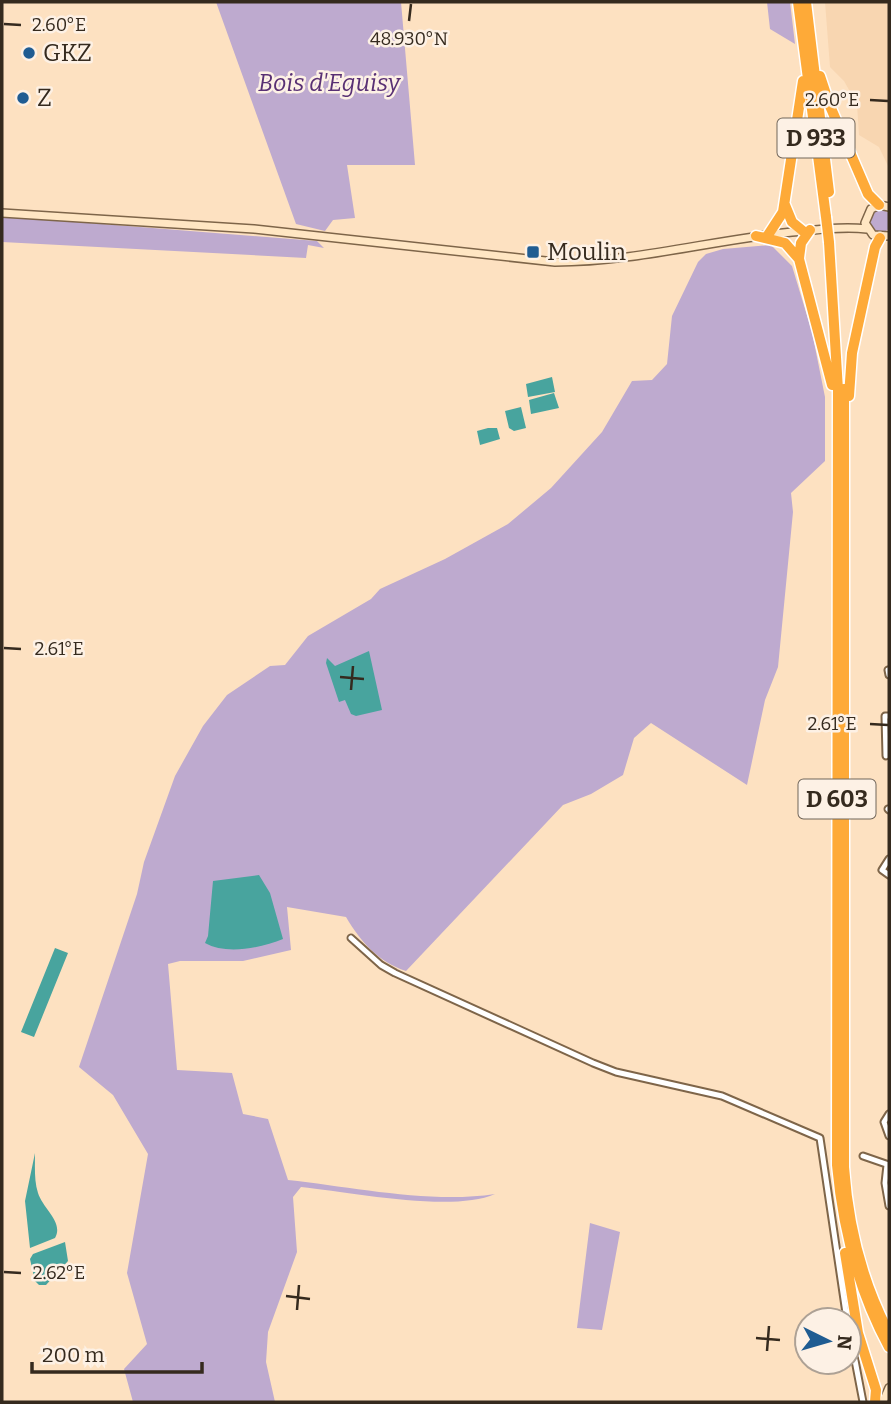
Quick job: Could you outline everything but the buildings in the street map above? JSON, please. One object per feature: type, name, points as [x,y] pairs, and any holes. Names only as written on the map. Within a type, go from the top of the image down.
[{"type":"highway","points":[[798,2],[809,59],[868,194],[884,206]]},
{"type":"highway","points":[[768,234],[782,218],[809,59],[806,2]]},
{"type":"highway","name":"D 933","points":[[809,59],[829,216]]},
{"type":"highway","points":[[785,204],[792,222],[807,231],[801,243],[799,259],[830,371],[833,413],[841,427]]},
{"type":"highway","name":"D 603","points":[[829,216],[841,427],[844,1167],[854,1238],[872,1294],[889,1333]]},
{"type":"highway","points":[[756,236],[785,243],[799,259]]},
{"type":"highway","points":[[841,427],[849,412],[855,339],[876,247],[885,237]]},
{"type":"highway","name":"D 603","points":[[841,427],[836,1139],[840,1200],[858,1277],[889,1347]]},
{"type":"highway","points":[[840,1200],[839,1216],[858,1333],[876,1390],[875,1402]]},
{"type":"main road","points":[[867,229],[865,220],[868,212],[884,206]]},
{"type":"main road","points":[[2,213],[254,229],[555,262],[588,261],[768,234],[852,227],[867,229],[885,237]]},
{"type":"main road","points":[[852,227],[865,220]]},
{"type":"main road","points":[[883,1402],[889,1388]]},
{"type":"street","points":[[886,756],[885,716],[889,716]]},
{"type":"street","points":[[889,859],[882,870],[889,874]]},
{"type":"street","points":[[351,938],[381,965],[395,973],[576,1055],[616,1072],[722,1096],[820,1138],[845,1306]]},
{"type":"street","points":[[889,1114],[884,1122],[889,1136]]},
{"type":"street","points":[[863,1156],[888,1165],[885,1183],[889,1206]]},
{"type":"street","points":[[858,1376],[863,1402]]},
{"type":"shaded area","points":[[825,2],[889,2],[889,168],[879,147],[859,135],[857,104],[844,81],[830,67]]},
{"type":"green space","name":"Bois d'Eguisy","points":[[216,2],[401,2],[415,165],[347,165],[355,218],[333,220],[325,231],[296,224]]},
{"type":"green space","points":[[767,2],[790,2],[795,44],[770,29]]},
{"type":"green space","points":[[881,210],[891,217],[892,221],[885,231],[881,232],[871,225],[870,221],[877,211]]},
{"type":"green space","points":[[2,216],[317,241],[324,248],[308,245],[306,258],[2,242]]},
{"type":"green space","points":[[771,245],[792,266],[812,332],[825,397],[825,461],[791,493],[793,512],[778,667],[765,700],[747,785],[651,723],[634,738],[623,775],[591,794],[563,805],[406,971],[371,950],[346,917],[287,907],[291,950],[243,961],[180,961],[168,964],[177,1070],[232,1073],[243,1114],[268,1119],[288,1180],[419,1196],[470,1197],[495,1194],[454,1202],[401,1200],[301,1187],[293,1197],[297,1252],[268,1332],[266,1362],[275,1402],[133,1402],[124,1369],[147,1344],[127,1273],[148,1154],[113,1095],[79,1067],[137,894],[144,862],[175,776],[203,726],[227,695],[270,666],[285,665],[308,636],[371,599],[380,589],[445,559],[508,524],[551,488],[602,432],[632,381],[652,380],[667,364],[672,316],[698,262],[706,254],[723,249]]},
{"type":"green space","points":[[590,1223],[620,1232],[602,1330],[577,1328]]},
{"type":"water","points":[[552,377],[555,392],[528,397],[526,384]]},
{"type":"water","points":[[554,393],[559,408],[531,414],[529,400]]},
{"type":"water","points":[[521,407],[526,428],[514,431],[509,428],[505,411]]},
{"type":"water","points":[[497,428],[500,439],[480,445],[477,431]]},
{"type":"water","points":[[369,651],[382,710],[356,716],[351,714],[345,700],[339,702],[326,663],[327,658],[335,666]]},
{"type":"water","points":[[259,875],[270,893],[283,939],[244,949],[223,949],[205,943],[213,881]]},
{"type":"water","points":[[55,948],[68,953],[34,1037],[21,1032]]},
{"type":"water","points":[[35,1153],[38,1193],[55,1221],[57,1232],[55,1238],[30,1248],[25,1201]]},
{"type":"water","points":[[65,1242],[68,1261],[46,1285],[39,1285],[35,1281],[30,1259],[33,1254]]},
{"type":"place","name":"GKZ","points":[[29,53]]},
{"type":"place","name":"Z","points":[[23,98]]},
{"type":"place","name":"Moulin","points":[[533,252]]}]
